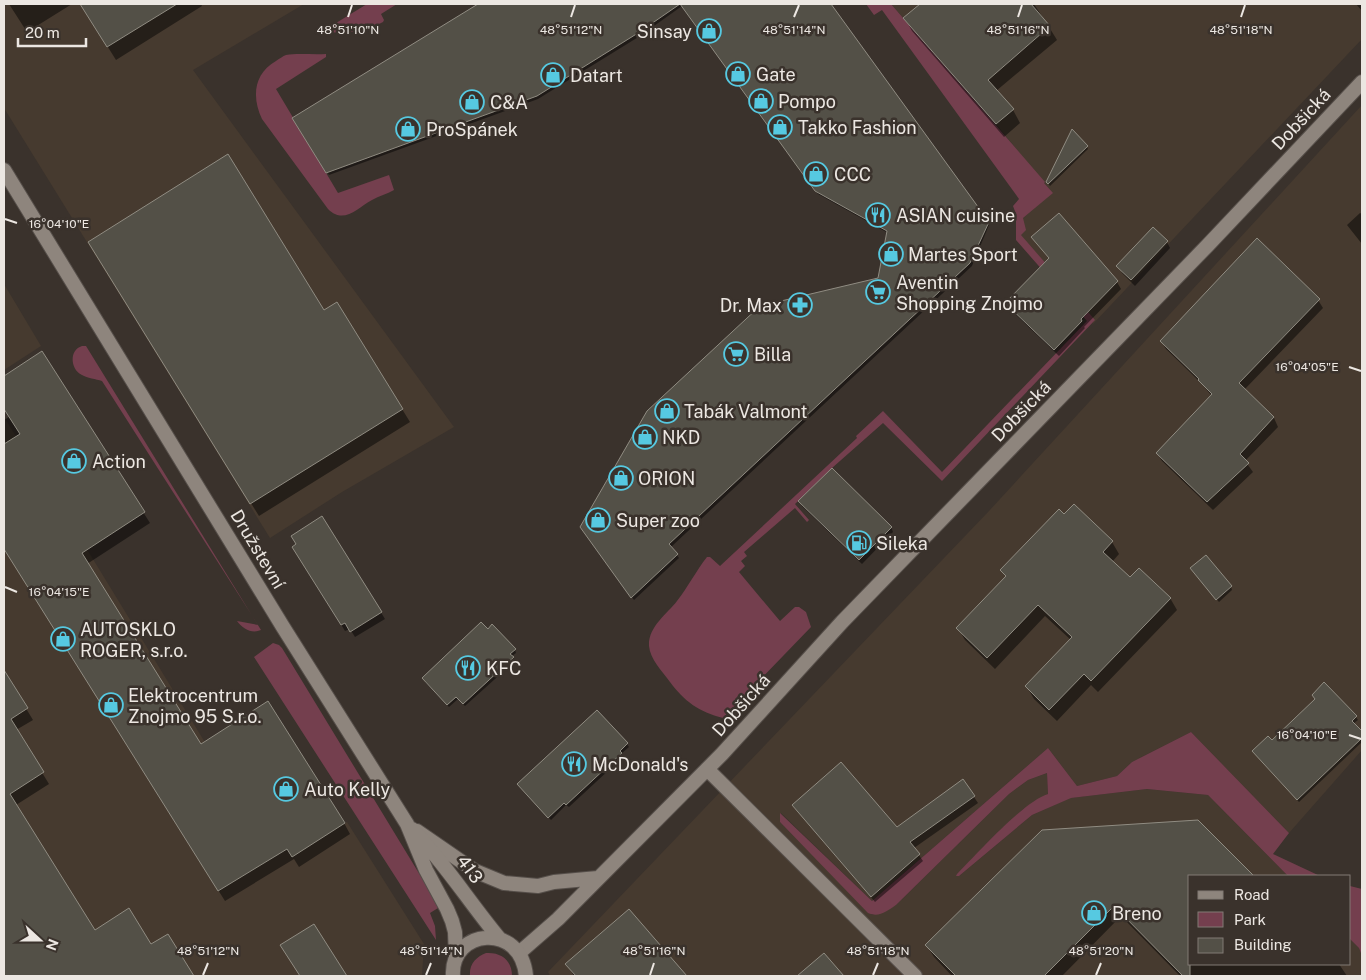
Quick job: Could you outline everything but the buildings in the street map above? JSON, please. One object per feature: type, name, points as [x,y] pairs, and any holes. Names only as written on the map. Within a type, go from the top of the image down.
[{"type":"street","name":"Dobšická","points":[[519,953],[558,919],[708,769],[842,622],[1194,259],[1362,82]]},
{"type":"street","name":"Družstevní","points":[[4,170],[407,824],[426,870],[452,921],[455,932],[456,958],[453,976]]},
{"type":"street","points":[[708,769],[915,976]]},
{"type":"street","points":[[407,824],[475,871],[504,883],[538,886],[554,882],[598,878]]},
{"type":"street","name":"413","points":[[407,824],[442,862],[471,904],[499,938],[510,944],[519,953]]},
{"type":"street","points":[[456,958],[474,940],[486,937],[499,938]]},
{"type":"street","points":[[519,953],[525,964],[526,976]]},
{"type":"shaded area","points":[[4,4],[304,4],[193,70],[454,427],[342,492],[270,538],[4,108]]},
{"type":"shaded area","points":[[891,4],[1362,4],[1362,39],[1092,325],[1094,320],[1020,235],[1023,218],[1052,193],[996,124]]},
{"type":"shaded area","points":[[1362,105],[1362,750],[1289,833],[1191,732],[1132,762],[1117,776],[1077,786],[1048,748],[872,901],[781,813],[780,822],[872,915],[896,905],[1009,794],[1028,780],[1047,773],[1048,794],[1023,809],[957,876],[1032,815],[1070,798],[1147,789],[1208,795],[1287,875],[1188,875],[1188,965],[1351,965],[1351,940],[1359,948],[1362,956],[1362,976],[550,976],[548,972],[989,511]]},
{"type":"shaded area","points":[[4,284],[41,346],[4,370]]},
{"type":"shaded area","points":[[4,417],[217,762],[227,756],[292,856],[347,822],[424,944],[422,976],[4,976]]},
{"type":"green space","points":[[367,4],[397,4],[381,14],[383,22],[365,31],[323,33],[323,31]]},
{"type":"green space","points":[[866,4],[891,4],[1053,193],[1023,218],[1026,230],[1021,235],[1095,320],[942,481],[883,423],[795,504],[809,520],[807,522],[795,508],[744,552],[747,556],[741,561],[745,566],[739,572],[780,621],[795,607],[799,607],[806,612],[811,627],[723,718],[699,709],[681,695],[657,665],[649,646],[655,627],[681,596],[707,557],[710,557],[720,566],[857,438],[856,436],[883,411],[942,472],[1087,321],[1016,240],[1016,214],[1013,206],[1019,199],[882,10],[874,15]]},
{"type":"green space","points":[[326,54],[326,57],[276,89],[338,193],[389,175],[394,190],[345,215],[334,214],[328,209],[262,119],[256,95],[259,80],[268,66],[286,55]]},
{"type":"green space","points":[[82,346],[86,346],[256,622],[102,381],[84,376],[75,368],[73,355]]},
{"type":"green space","points":[[237,621],[258,625],[261,630],[251,631]]},
{"type":"green space","points":[[273,643],[282,648],[434,898],[438,908],[430,913],[435,926],[436,940],[254,657]]},
{"type":"green space","points":[[1191,732],[1289,833],[1273,854],[1318,875],[1287,875],[1208,795],[1147,789],[1071,798],[1032,815],[959,876],[956,876],[1014,817],[1026,807],[1048,794],[1047,773],[1028,780],[1009,794],[896,905],[876,915],[868,913],[780,822],[780,813],[872,901],[1048,748],[1077,786],[1117,776],[1132,762]]},
{"type":"green space","points":[[1351,886],[1362,889],[1362,956],[1359,948],[1351,940]]},
{"type":"green space","points":[[486,953],[497,954],[505,959],[510,966],[512,976],[470,976],[474,962]]},
{"type":"place","name":"Sinsay","points":[[709,31]]},
{"type":"place","name":"Gate","points":[[738,74]]},
{"type":"place","name":"Datart","points":[[553,75]]},
{"type":"place","name":"Pompo","points":[[761,101]]},
{"type":"place","name":"C&A","points":[[472,102]]},
{"type":"place","name":"Takko Fashion","points":[[780,127]]},
{"type":"place","name":"ProSpánek","points":[[408,129]]},
{"type":"place","name":"CCC","points":[[816,174]]},
{"type":"place","name":"ASIAN cuisine","points":[[878,215]]},
{"type":"place","name":"Martes Sport","points":[[891,254]]},
{"type":"place","name":"Aventin Shopping Znojmo","points":[[878,292]]},
{"type":"place","name":"Dr. Max","points":[[800,305]]},
{"type":"place","name":"Billa","points":[[736,354]]},
{"type":"place","name":"Tabák Valmont","points":[[667,411]]},
{"type":"place","name":"NKD","points":[[645,437]]},
{"type":"place","name":"Action","points":[[74,461]]},
{"type":"place","name":"ORION","points":[[621,478]]},
{"type":"place","name":"Super zoo","points":[[598,520]]},
{"type":"place","name":"Sileka","points":[[859,543]]},
{"type":"place","name":"AUTOSKLO ROGER, s.r.o.","points":[[63,639]]},
{"type":"place","name":"KFC","points":[[468,668]]},
{"type":"place","name":"Elektrocentrum Znojmo 95 S.r.o.","points":[[111,705]]},
{"type":"place","name":"McDonald's","points":[[574,764]]},
{"type":"place","name":"Auto Kelly","points":[[286,789]]},
{"type":"place","name":"Breno","points":[[1094,913]]}]
